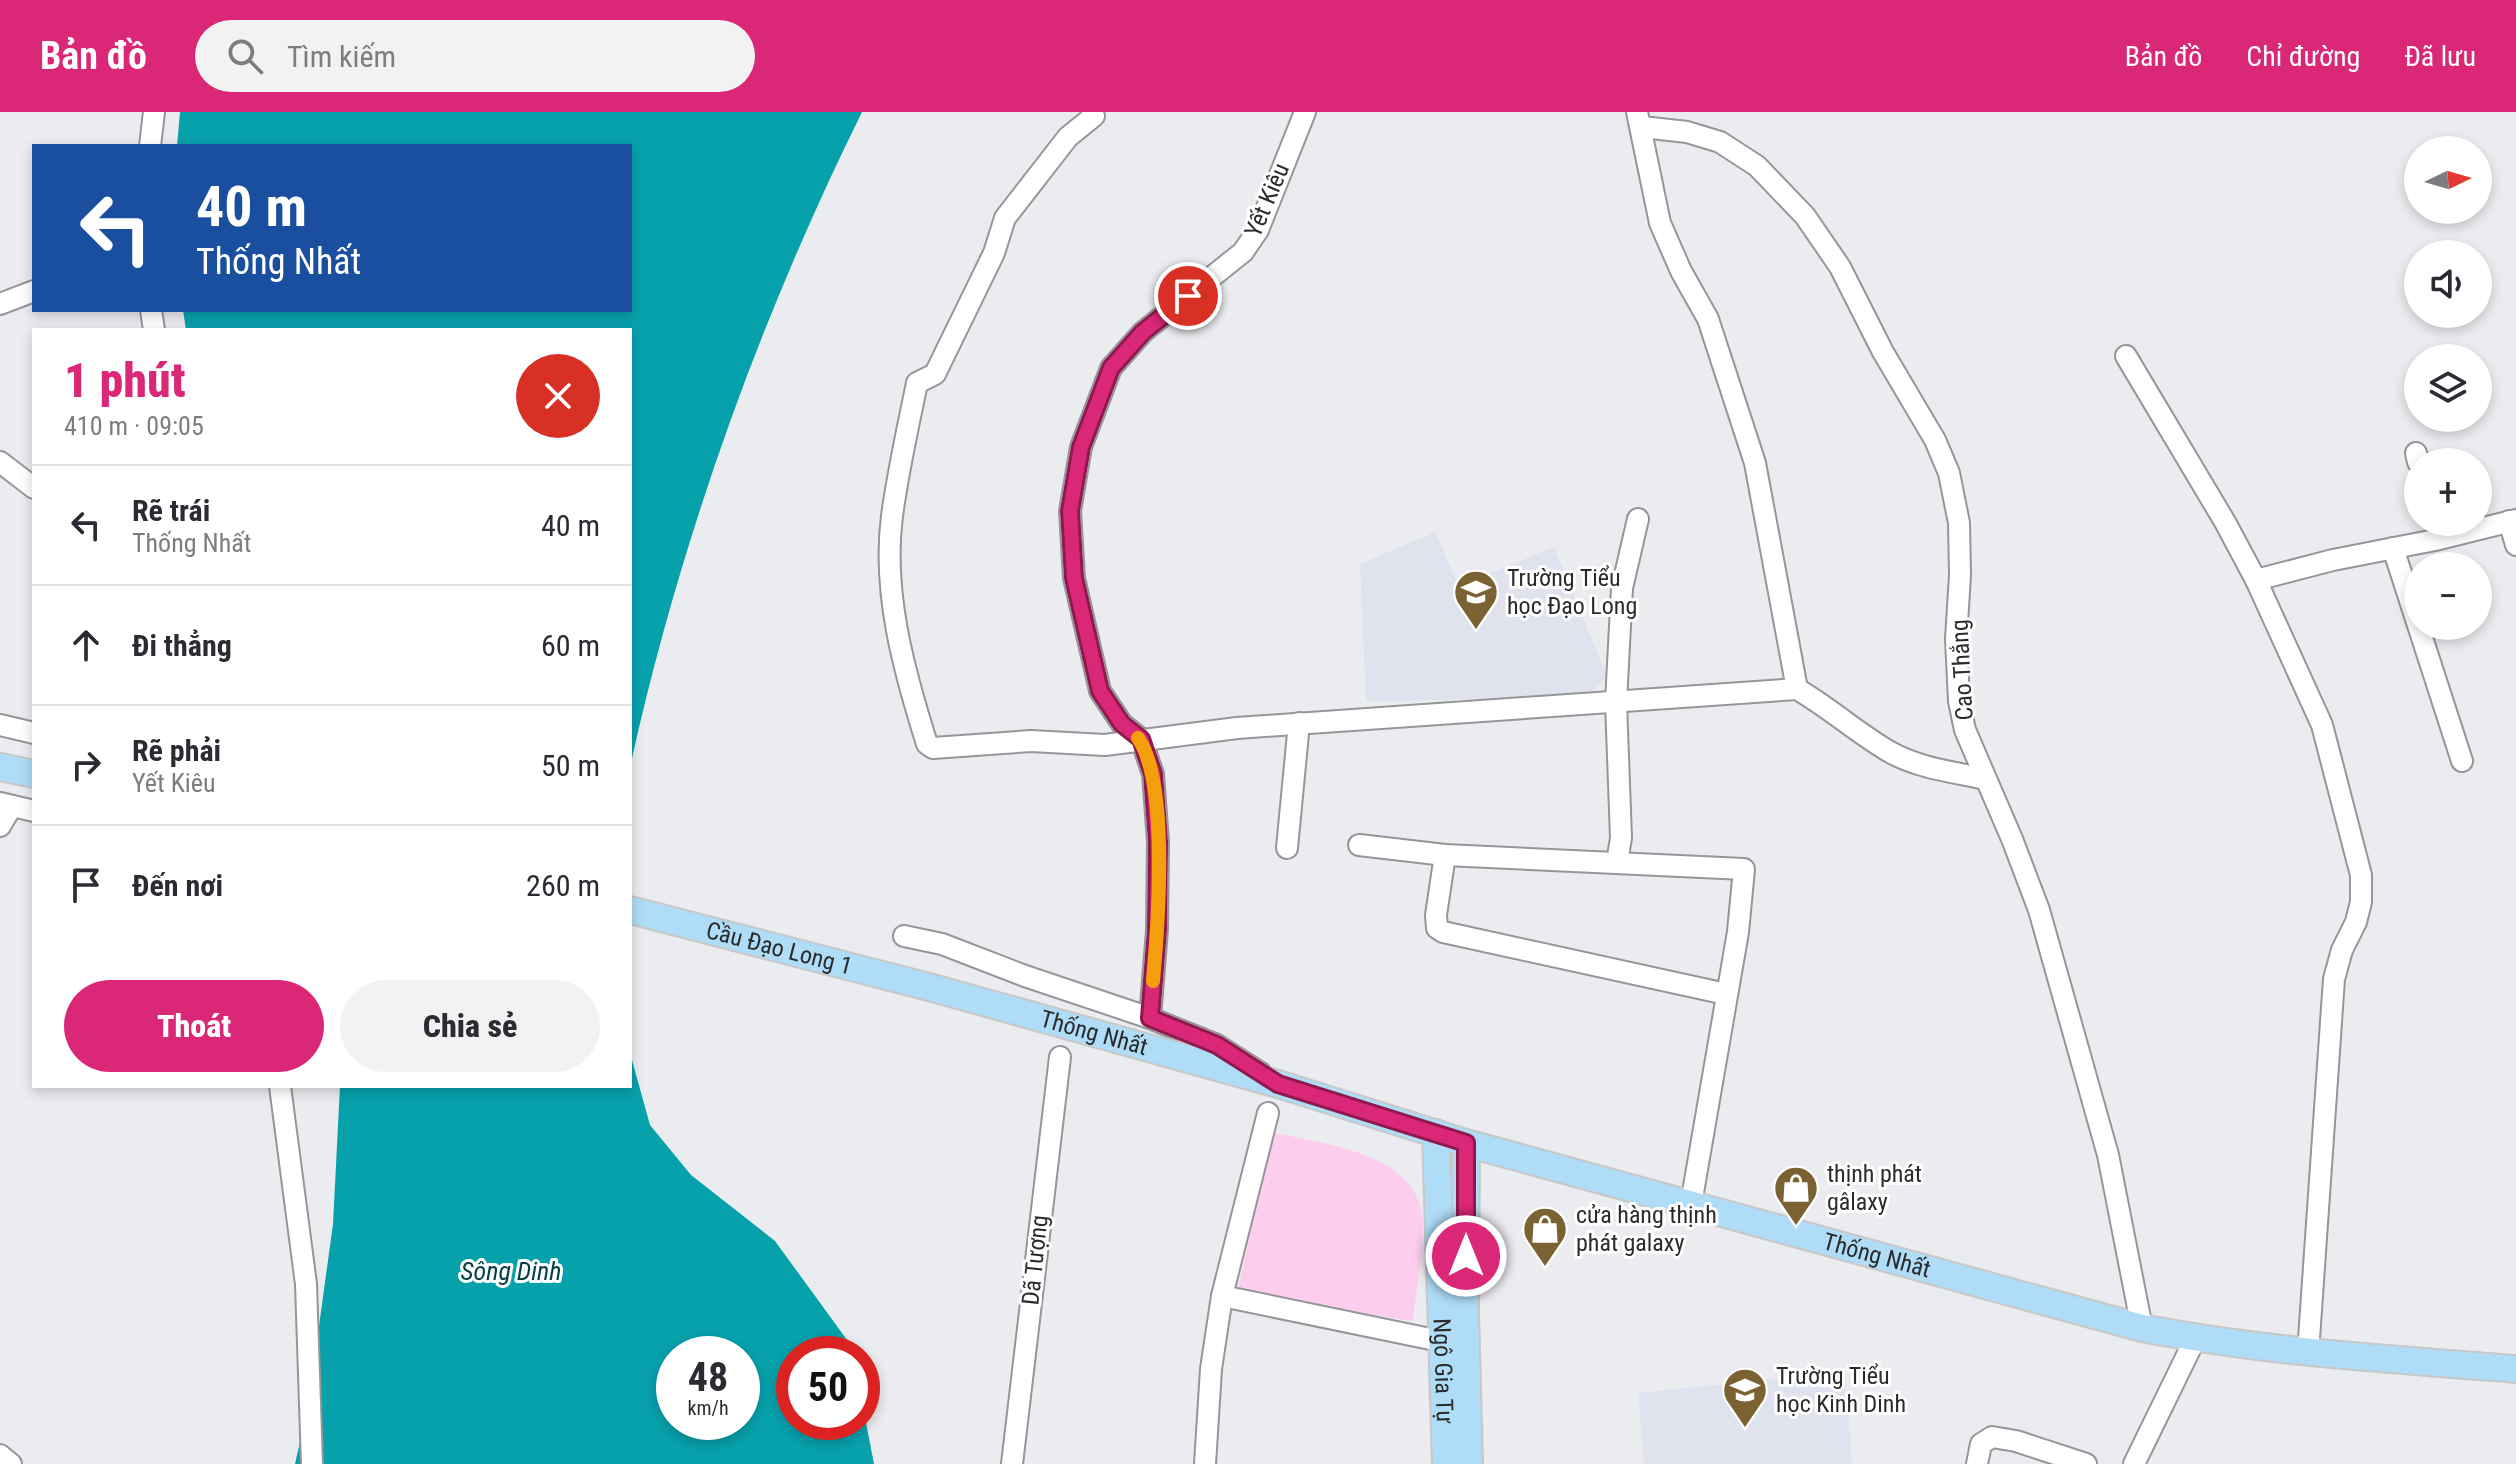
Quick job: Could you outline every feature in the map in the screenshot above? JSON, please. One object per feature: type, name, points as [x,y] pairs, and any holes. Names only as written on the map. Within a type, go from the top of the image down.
[{"type":"main road","points":[[0,767],[32,774]]},
{"type":"main road","name":"Cầu Đạo Long 1","points":[[632,911],[929,987]]},
{"type":"main road","name":"Thống Nhất","points":[[929,987],[1278,1084],[1466,1143],[2142,1328],[2195,1339],[2308,1353],[2516,1369]]},
{"type":"main road","name":"Ngô Gia Tự","points":[[1436,1133],[1453,1340],[1469,1464]]},
{"type":"main road","name":"Ngô Gia Tự","points":[[1446,1464],[1466,1143]]},
{"type":"street","points":[[150,144],[154,112]]},
{"type":"street","points":[[1092,112],[1094,116],[1068,137],[1005,218],[994,253],[935,374],[917,383],[892,518],[890,569],[895,622],[927,744],[933,748],[1031,741],[1105,745],[1299,723],[1797,689],[1890,752],[1914,763],[1985,779]]},
{"type":"street","name":"Yết Kiêu","points":[[1150,1018],[1157,930],[1158,842],[1153,774],[1141,739],[1122,724],[1100,691],[1077,593],[1070,511],[1081,447],[1111,368],[1143,332],[1243,252],[1258,230],[1305,112]]},
{"type":"street","points":[[1640,119],[1660,223],[1681,271],[1708,319],[1755,463],[1797,689]]},
{"type":"street","name":"Cao Thắng","points":[[1640,119],[1720,142],[1757,166],[1805,216],[1840,267],[1883,352],[1935,440],[1949,473],[1959,523],[1956,639],[1959,701],[1965,730],[2039,910],[2108,1155],[2142,1328]]},
{"type":"street","points":[[0,304],[32,292]]},
{"type":"street","points":[[2126,356],[2256,580],[2322,725],[2361,875],[2361,902],[2356,922],[2342,950],[2334,979],[2308,1353]]},
{"type":"street","points":[[0,462],[32,486]]},
{"type":"street","points":[[1617,862],[1621,838],[1616,702],[1622,588],[1638,519]]},
{"type":"street","points":[[2492,523],[2512,520],[2516,545]]},
{"type":"street","points":[[2256,580],[2393,548],[2421,536]]},
{"type":"street","points":[[2393,548],[2462,761]]},
{"type":"street","points":[[1287,848],[1299,723]]},
{"type":"street","points":[[0,725],[32,733]]},
{"type":"street","points":[[0,826],[6,804],[32,810]]},
{"type":"street","points":[[1359,845],[1445,855],[1744,869],[1738,932],[1691,1204]]},
{"type":"street","points":[[1445,855],[1436,915],[1437,928],[1443,932],[1726,994]]},
{"type":"street","points":[[904,936],[942,944],[1150,1018],[1217,1045],[1278,1084]]},
{"type":"street","name":"Dã Tượng","points":[[1012,1464],[1060,1057]]},
{"type":"street","points":[[280,1088],[306,1284],[312,1464]]},
{"type":"street","points":[[1205,1464],[1211,1369],[1222,1296],[1268,1113]]},
{"type":"street","points":[[1222,1296],[1453,1340]]},
{"type":"street","points":[[2134,1464],[2195,1339]]},
{"type":"street","points":[[1977,1464],[1981,1444],[1992,1437],[2016,1441],[2086,1464]]},
{"type":"street","points":[[0,1455],[11,1464]]},
{"type":"shaded area","name":"Trường Tiểu học Đạo Long","points":[[1435,532],[1459,586],[1554,547],[1607,676],[1590,695],[1366,702],[1360,564]]},
{"type":"shaded area","points":[[1272,1132],[1366,1156],[1388,1166],[1406,1181],[1418,1199],[1423,1223],[1413,1321],[1237,1294]]},
{"type":"shaded area","name":"Trường Tiểu học Kinh Dinh","points":[[1845,1372],[1852,1464],[1644,1464],[1638,1393]]},
{"type":"water","points":[[180,112],[862,112],[789,270],[726,433],[673,599],[632,758],[632,328],[186,328],[183,312],[632,312],[632,144],[177,144]]},
{"type":"water","name":"Sông Dinh","points":[[632,1060],[650,1125],[691,1175],[775,1241],[844,1336],[776,1336],[776,1440],[869,1440],[874,1464],[295,1464],[308,1406],[333,1224],[340,1088],[632,1088]]},
{"type":"slow traffic","points":[[1138,738],[1153,774],[1158,842],[1153,981]]},
{"type":"place","name":"Trường Tiểu học Đạo Long","points":[[1476,631]]},
{"type":"place","name":"thịnh phát gâlaxy","points":[[1796,1227]]},
{"type":"place","name":"cửa hàng thịnh phát galaxy","points":[[1545,1268]]},
{"type":"place","name":"Trường Tiểu học Kinh Dinh","points":[[1745,1429]]},
{"type":"route","points":[[1188,296],[1143,332],[1111,368],[1081,447],[1070,511],[1074,578],[1100,691],[1122,724],[1141,739],[1153,774],[1158,842],[1157,930],[1150,1018],[1217,1045],[1278,1084],[1466,1143],[1466,1256]]}]
